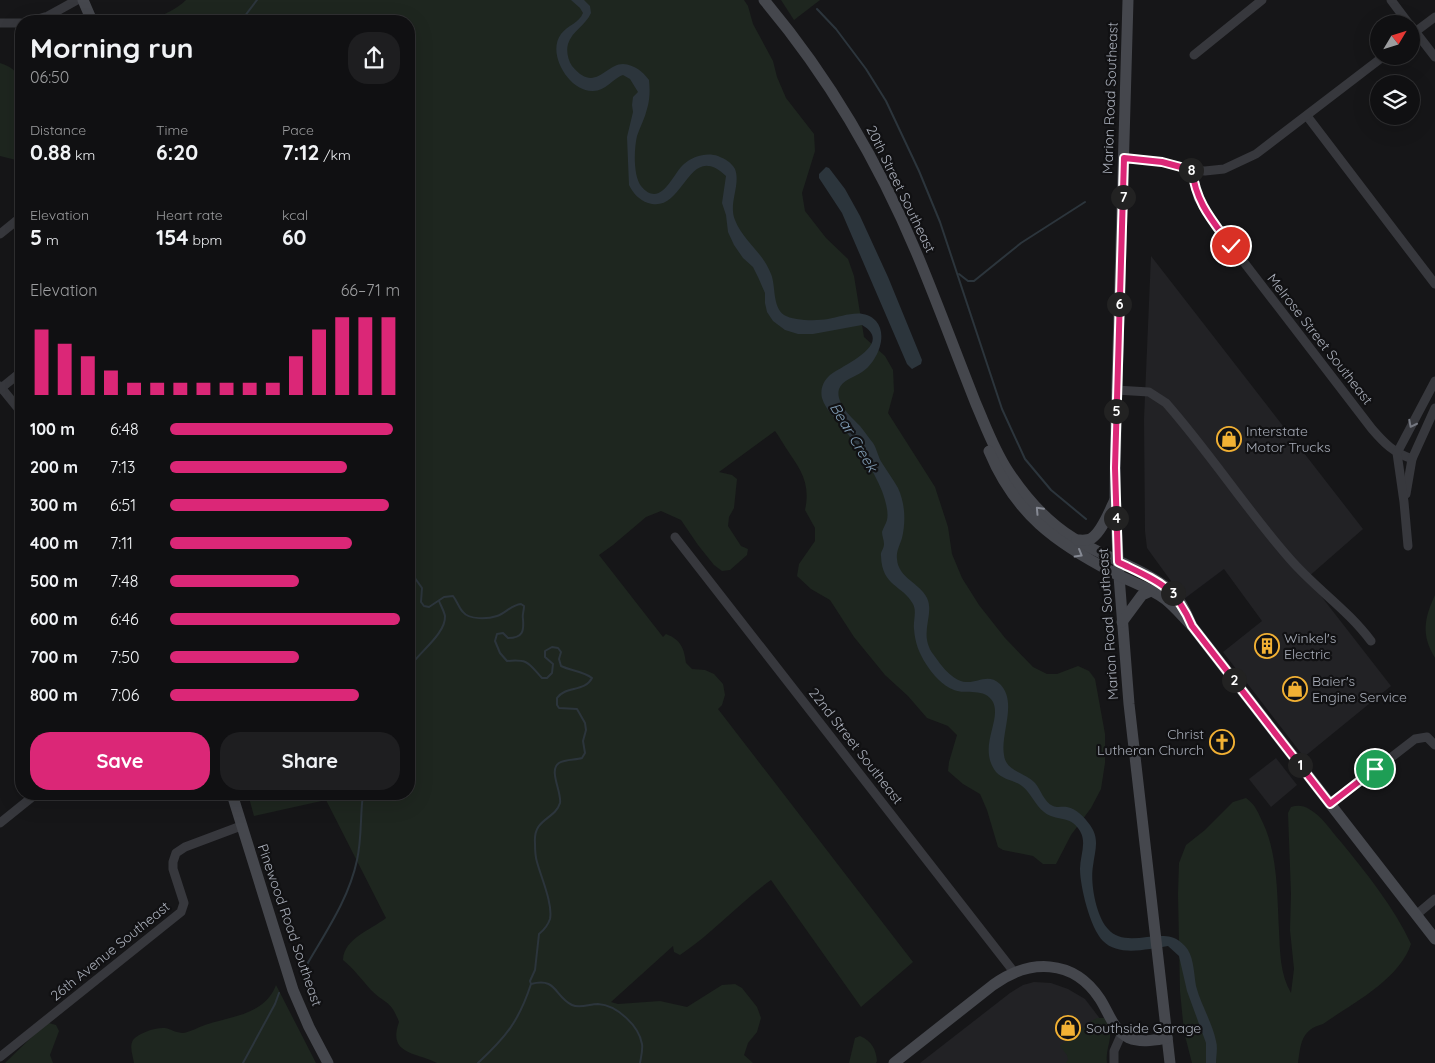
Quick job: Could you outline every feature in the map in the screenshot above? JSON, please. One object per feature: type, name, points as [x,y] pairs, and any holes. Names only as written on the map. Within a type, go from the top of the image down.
[{"type":"street","points":[[49,15],[77,0]]},
{"type":"street","points":[[84,0],[90,15]]},
{"type":"street","name":"20th Street Southeast","points":[[764,0],[818,69],[848,115],[872,158],[906,227],[955,353],[995,448],[1007,469],[1025,494],[1044,515],[1077,540],[1169,590],[1181,602],[1192,626]]},
{"type":"street","name":"Marion Road Southeast","points":[[1128,0],[1116,390],[1115,499],[1122,622],[1137,785],[1170,1063]]},
{"type":"street","points":[[1194,55],[1262,0]]},
{"type":"street","points":[[1391,0],[1402,15]]},
{"type":"street","points":[[1420,25],[1435,17]]},
{"type":"street","points":[[0,23],[15,23]]},
{"type":"street","points":[[1420,39],[1435,57]]},
{"type":"street","points":[[1124,158],[1162,162],[1192,170],[1216,170],[1236,165],[1256,154],[1372,65]]},
{"type":"street","points":[[1307,116],[1435,284]]},
{"type":"street","name":"Melrose Street Southeast","points":[[1192,170],[1196,192],[1208,215],[1372,430],[1385,444],[1397,453],[1412,459]]},
{"type":"street","points":[[0,234],[15,222]]},
{"type":"street","name":"20th Street Southeast","points":[[955,353],[986,444],[1009,490],[1032,518],[1050,535],[1082,556],[1151,591],[1172,605],[1192,626],[1435,939]]},
{"type":"street","points":[[15,377],[1,388],[15,405]]},
{"type":"street","points":[[1408,546],[1397,453],[1435,380]]},
{"type":"street","points":[[1116,390],[1149,392],[1166,403],[1285,554],[1301,572],[1344,610],[1371,641]]},
{"type":"street","points":[[1404,502],[1412,459],[1435,408]]},
{"type":"street","points":[[1077,540],[1094,537],[1104,523],[1115,499]]},
{"type":"street","name":"22nd Street Southeast","points":[[675,537],[1014,972]]},
{"type":"street","points":[[1122,622],[1142,595],[1151,591]]},
{"type":"street","points":[[1330,804],[1415,739],[1426,738],[1435,745]]},
{"type":"street","points":[[0,822],[28,800]]},
{"type":"street","name":"Pinewood Road Southeast","points":[[234,800],[293,990],[328,1063]]},
{"type":"street","name":"26th Avenue Southeast","points":[[0,1057],[181,912],[183,897],[173,869],[176,853],[185,847],[241,826]]},
{"type":"street","points":[[1416,915],[1435,900]]},
{"type":"street","points":[[894,1063],[993,985],[1014,972],[1030,967],[1047,966],[1063,970],[1078,977],[1095,993],[1112,1022],[1122,1033],[1133,1039],[1167,1038]]},
{"type":"street","points":[[1114,1063],[1114,1051],[1122,1033]]},
{"type":"shaded area","points":[[186,0],[744,0],[748,6],[753,24],[773,61],[777,77],[786,98],[814,134],[815,151],[802,193],[805,211],[826,238],[848,259],[854,276],[864,337],[885,356],[893,370],[894,391],[888,413],[935,487],[948,527],[952,554],[962,578],[979,605],[1005,638],[1033,667],[1047,674],[1057,674],[1078,666],[1089,671],[1095,679],[1105,734],[1105,763],[1101,789],[1091,808],[1071,835],[1056,864],[1043,864],[1033,856],[1003,850],[998,847],[980,794],[963,784],[948,771],[957,735],[948,726],[927,718],[908,696],[885,675],[854,637],[830,600],[811,589],[797,576],[799,564],[815,541],[815,528],[805,510],[807,491],[803,476],[775,431],[719,472],[732,475],[737,479],[734,508],[729,517],[728,526],[741,546],[748,549],[747,555],[730,570],[722,571],[714,565],[681,520],[661,511],[646,517],[599,555],[663,637],[666,634],[678,642],[683,649],[686,663],[692,669],[705,670],[714,674],[723,684],[725,695],[722,705],[718,709],[913,962],[861,1007],[771,880],[680,955],[674,952],[673,946],[611,1002],[618,1004],[660,1001],[687,1007],[722,985],[735,984],[742,988],[757,1007],[761,1018],[757,1032],[748,1043],[744,1055],[753,1063],[437,1063],[400,1047],[396,1033],[399,1022],[393,1010],[343,960],[348,946],[353,940],[386,918],[326,800],[415,800],[415,15],[162,15]]},
{"type":"shaded area","points":[[781,0],[820,0],[794,20]]},
{"type":"shaded area","points":[[0,63],[15,71],[15,160],[0,156]]},
{"type":"shaded area","points":[[1151,256],[1363,529],[1307,578],[1391,686],[1304,757],[1223,652],[1262,621],[1224,569],[1184,599],[1147,548],[1145,531],[1144,419]]},
{"type":"shaded area","points":[[1435,595],[1435,658],[1426,634],[1426,619]]},
{"type":"shaded area","points":[[1276,758],[1297,785],[1271,807],[1249,779]]},
{"type":"shaded area","points":[[1246,798],[1252,803],[1258,813],[1272,848],[1276,875],[1281,963],[1287,986],[1291,993],[1294,969],[1290,930],[1291,894],[1288,813],[1291,807],[1300,806],[1307,808],[1326,824],[1379,891],[1397,917],[1411,944],[1405,957],[1386,980],[1361,999],[1306,1034],[1301,1043],[1298,1063],[1192,1063],[1184,1032],[1180,991],[1179,863],[1186,845],[1205,830],[1233,802]]},
{"type":"shaded area","points":[[250,800],[326,800],[254,816]]},
{"type":"shaded area","points":[[1034,982],[1051,983],[1068,989],[1085,999],[1104,1024],[1071,1063],[920,1063],[1010,993],[1023,985]]},
{"type":"shaded area","points":[[276,985],[316,1063],[134,1063],[131,1046],[133,1040],[139,1035],[157,1028],[180,1033],[186,1032],[246,1013],[264,1003]]},
{"type":"shaded area","points":[[1097,1018],[1104,1018],[1110,1030],[1107,1063],[1066,1063],[1068,1060],[1067,1055],[1060,1046]]},
{"type":"shaded area","points":[[49,1023],[56,1025],[59,1031],[50,1055],[53,1063],[5,1063],[40,1029]]},
{"type":"shaded area","points":[[860,1036],[868,1040],[873,1046],[876,1063],[849,1063],[855,1038]]},
{"type":"water","name":"Bear Creek","points":[[571,0],[584,0],[590,6],[591,13],[568,44],[569,61],[572,66],[587,78],[593,78],[617,65],[623,64],[638,69],[649,80],[650,95],[648,105],[637,136],[635,148],[635,169],[641,186],[648,192],[655,194],[660,192],[684,164],[700,155],[709,154],[725,160],[735,169],[737,181],[733,208],[735,220],[743,234],[763,259],[771,274],[776,301],[780,311],[788,317],[812,320],[823,320],[859,313],[866,314],[876,321],[880,327],[881,341],[876,356],[867,368],[843,383],[838,394],[845,410],[873,443],[900,494],[904,512],[904,525],[898,551],[898,566],[905,576],[920,588],[927,598],[929,604],[927,639],[929,646],[943,667],[956,679],[970,682],[991,679],[1000,684],[1008,700],[1003,747],[1005,761],[1012,768],[1031,779],[1050,804],[1055,807],[1067,807],[1077,811],[1090,825],[1096,840],[1092,873],[1093,890],[1100,916],[1108,929],[1122,937],[1171,937],[1187,948],[1192,958],[1198,993],[1216,1041],[1216,1063],[1206,1063],[1206,1043],[1187,991],[1179,956],[1168,946],[1134,951],[1117,949],[1103,941],[1094,927],[1084,896],[1080,869],[1083,840],[1080,831],[1072,822],[1053,817],[1044,812],[1022,786],[1002,777],[996,772],[991,763],[989,753],[995,717],[995,709],[990,697],[985,694],[950,688],[935,676],[921,656],[916,643],[915,610],[913,604],[889,580],[882,566],[881,555],[884,544],[882,532],[887,520],[887,513],[882,491],[865,459],[850,436],[826,407],[821,395],[823,386],[830,375],[855,360],[870,347],[873,339],[871,332],[862,325],[813,334],[798,334],[785,330],[773,321],[767,312],[765,293],[753,267],[743,258],[728,232],[722,203],[726,176],[713,167],[703,166],[694,171],[670,199],[660,204],[648,203],[634,193],[629,185],[627,137],[633,112],[633,97],[638,92],[630,79],[623,75],[602,89],[593,91],[584,90],[569,79],[558,61],[556,51],[557,42],[561,34],[579,19],[583,13]]},
{"type":"water","points":[[826,167],[829,168],[845,189],[860,216],[888,277],[922,360],[921,364],[912,369],[907,364],[842,213],[819,178],[819,174]]},
{"type":"waterway","points":[[246,15],[257,0]]},
{"type":"waterway","points":[[817,9],[836,29],[866,69],[886,101],[919,171],[940,222],[1002,409],[1025,459],[1051,490],[1086,519]]},
{"type":"waterway","points":[[959,274],[968,281],[974,281],[1021,243],[1085,202]]},
{"type":"waterway","points":[[415,578],[422,588],[421,602],[424,606],[429,607],[444,597],[453,596],[466,615],[474,618],[489,618],[521,604],[524,606],[522,633],[513,638],[508,638],[503,633],[497,634],[495,641],[500,653],[507,661],[527,663],[542,678],[547,678],[552,673],[553,664],[545,657],[545,651],[552,647],[558,648],[561,652],[559,659],[561,666],[592,678],[585,685],[565,692],[557,698],[559,708],[577,709],[585,723],[586,730],[583,741],[585,753],[582,758],[564,761],[556,766],[555,776],[560,803],[554,813],[537,829],[535,835],[536,857],[550,906],[550,919],[539,934],[535,970],[530,981],[531,984],[522,1008],[511,1028],[478,1063]]},
{"type":"waterway","points":[[415,660],[441,630],[444,623],[445,616],[439,601]]},
{"type":"waterway","points":[[305,968],[336,916],[353,874],[360,844],[363,800]]},
{"type":"waterway","points":[[531,984],[546,983],[551,985],[566,1001],[575,1006],[598,1004],[605,1005],[619,1012],[632,1024],[640,1037],[642,1044],[640,1063]]},
{"type":"waterway","points":[[243,1063],[279,993]]},
{"type":"place","name":"Interstate Motor Trucks","points":[[1229,439]]},
{"type":"place","name":"Winkel's Electric","points":[[1267,646]]},
{"type":"place","name":"Baier's Engine Service","points":[[1295,689]]},
{"type":"place","name":"Christ Lutheran Church","points":[[1222,742]]},
{"type":"place","name":"Southside Garage","points":[[1068,1028]]},
{"type":"route","points":[[1231,246],[1198,198],[1192,170],[1162,162],[1124,158],[1115,468],[1118,562],[1160,583],[1175,595],[1185,609],[1192,626],[1330,804],[1375,769]]}]
